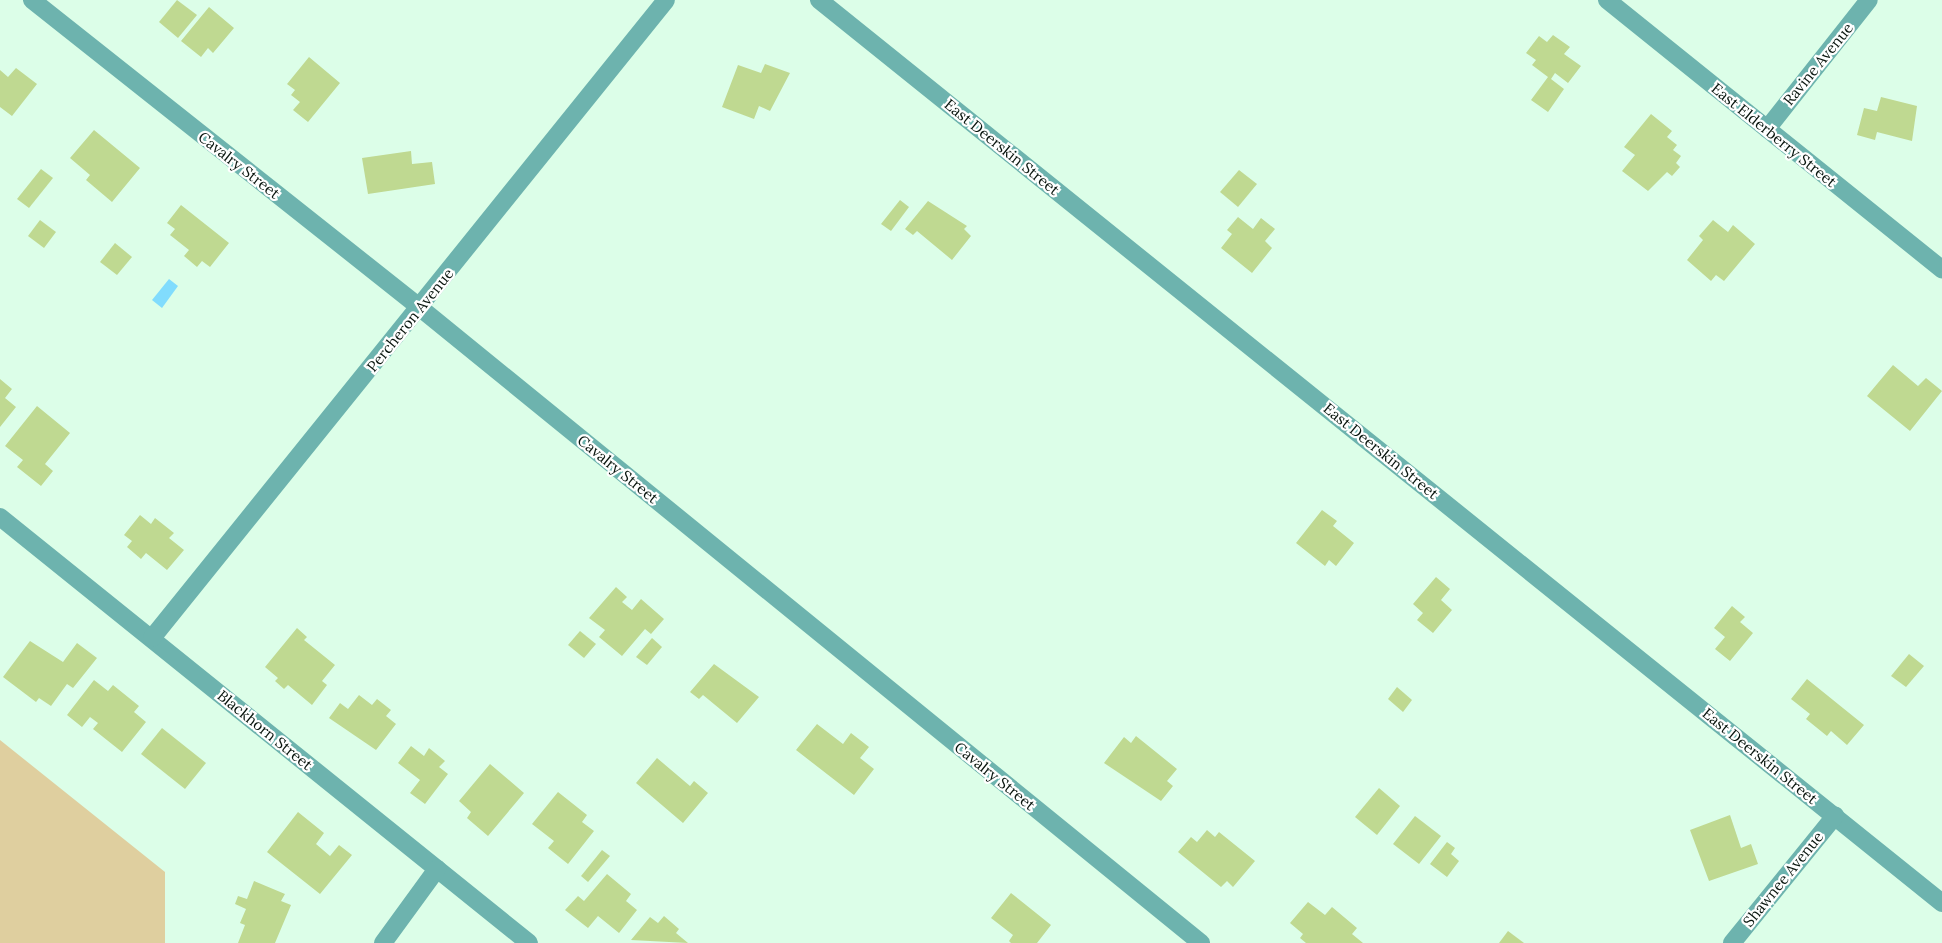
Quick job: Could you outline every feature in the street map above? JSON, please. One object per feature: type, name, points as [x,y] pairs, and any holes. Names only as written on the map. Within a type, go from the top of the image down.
[{"type":"street","name":"Cavalry Street","points":[[32,0],[419,307],[1201,943]]},
{"type":"street","name":"Percheron Avenue","points":[[152,638],[666,0]]},
{"type":"street","name":"East Deerskin Street","points":[[819,0],[1942,903]]},
{"type":"street","name":"East Elderberry Street","points":[[1607,0],[1942,269]]},
{"type":"street","name":"Ravine Avenue","points":[[1767,129],[1869,0]]},
{"type":"street","name":"Blackhorn Street","points":[[0,517],[530,943]]},
{"type":"street","name":"Shawnee Avenue","points":[[1732,943],[1834,816]]},
{"type":"street","points":[[383,943],[437,869]]},
{"type":"shaded area","points":[[0,740],[165,872],[165,943],[0,943]]},
{"type":"water","points":[[169,279],[178,286],[162,308],[152,300]]},
{"type":"building","points":[[177,0],[197,15],[178,38],[159,22]]},
{"type":"building","points":[[209,7],[234,28],[213,53],[208,48],[201,57],[181,41]]},
{"type":"building","points":[[1553,35],[1570,47],[1564,54],[1581,66],[1568,83],[1555,73],[1551,79],[1564,89],[1548,112],[1531,100],[1548,77],[1532,65],[1536,60],[1526,53],[1539,36],[1547,42]]},
{"type":"building","points":[[309,57],[340,83],[308,122],[293,110],[300,102],[291,95],[295,90],[287,84]]},
{"type":"building","points":[[765,64],[790,73],[770,111],[759,106],[754,119],[722,107],[738,65],[761,73]]},
{"type":"building","points":[[16,68],[37,84],[12,116],[0,107],[0,70],[8,77]]},
{"type":"building","points":[[1881,97],[1917,106],[1912,141],[1877,132],[1875,140],[1857,135],[1864,108],[1877,111]]},
{"type":"building","points":[[1651,114],[1672,131],[1667,137],[1677,145],[1673,150],[1681,156],[1676,163],[1680,167],[1672,176],[1667,172],[1648,191],[1622,171],[1635,155],[1624,147]]},
{"type":"building","points":[[94,130],[140,168],[112,202],[86,180],[90,175],[70,158]]},
{"type":"building","points":[[411,151],[412,164],[432,162],[435,184],[368,194],[362,158]]},
{"type":"building","points":[[41,169],[53,178],[29,208],[17,199]]},
{"type":"building","points":[[1239,170],[1257,184],[1238,207],[1220,192]]},
{"type":"building","points":[[900,200],[909,207],[891,231],[881,224]]},
{"type":"building","points":[[928,201],[967,226],[964,229],[971,236],[952,260],[917,231],[913,235],[905,229]]},
{"type":"building","points":[[181,205],[229,243],[210,267],[202,261],[197,267],[184,256],[189,250],[170,235],[175,229],[167,223]]},
{"type":"building","points":[[1238,217],[1253,229],[1261,218],[1275,229],[1265,241],[1272,248],[1252,273],[1221,248],[1232,234],[1227,230]]},
{"type":"building","points":[[40,220],[56,232],[44,248],[28,236]]},
{"type":"building","points":[[1713,220],[1728,232],[1733,225],[1755,244],[1724,281],[1716,275],[1711,281],[1687,260],[1703,240],[1699,236]]},
{"type":"building","points":[[115,243],[132,257],[117,275],[100,262]]},
{"type":"building","points":[[1893,365],[1918,386],[1926,378],[1942,391],[1910,431],[1867,396]]},
{"type":"building","points":[[0,379],[12,389],[5,398],[16,407],[0,427]]},
{"type":"building","points":[[37,406],[70,433],[45,464],[53,471],[41,486],[17,467],[23,460],[5,446]]},
{"type":"building","points":[[1322,510],[1337,521],[1333,526],[1354,543],[1336,566],[1329,560],[1325,566],[1296,543]]},
{"type":"building","points":[[140,515],[151,524],[155,518],[174,533],[169,538],[184,550],[167,570],[146,553],[141,559],[127,547],[132,541],[124,535]]},
{"type":"building","points":[[1436,577],[1450,589],[1441,600],[1452,610],[1433,633],[1417,620],[1423,613],[1413,604]]},
{"type":"building","points":[[616,587],[627,597],[622,602],[632,610],[641,599],[664,619],[651,634],[645,629],[622,656],[599,637],[605,630],[589,618]]},
{"type":"building","points":[[1732,606],[1745,617],[1740,622],[1753,633],[1730,661],[1715,649],[1725,637],[1714,628]]},
{"type":"building","points":[[297,628],[307,637],[304,640],[335,665],[322,681],[327,685],[312,705],[288,685],[284,689],[275,681],[278,678],[265,667]]},
{"type":"building","points":[[580,631],[596,644],[584,658],[568,645]]},
{"type":"building","points":[[652,638],[662,647],[647,665],[636,657]]},
{"type":"building","points":[[30,641],[63,662],[77,643],[97,658],[73,688],[67,684],[51,706],[39,698],[36,702],[3,677]]},
{"type":"building","points":[[1909,654],[1924,666],[1906,687],[1891,676]]},
{"type":"building","points":[[714,664],[759,697],[737,723],[703,695],[699,699],[690,692]]},
{"type":"building","points":[[1807,679],[1864,725],[1847,745],[1831,731],[1827,736],[1806,719],[1810,714],[1791,699]]},
{"type":"building","points":[[94,680],[108,691],[113,685],[139,706],[134,712],[146,722],[122,752],[93,729],[98,723],[90,717],[82,727],[67,715]]},
{"type":"building","points":[[1397,687],[1412,700],[1403,712],[1388,699]]},
{"type":"building","points":[[359,695],[372,705],[377,699],[391,710],[386,716],[396,724],[376,750],[329,718],[340,703],[348,709]]},
{"type":"building","points":[[817,724],[843,744],[851,733],[869,747],[860,758],[874,769],[854,795],[796,750]]},
{"type":"building","points":[[162,728],[206,763],[185,789],[141,754]]},
{"type":"building","points":[[1136,736],[1177,769],[1167,781],[1173,786],[1161,801],[1104,763],[1124,737],[1131,743]]},
{"type":"building","points":[[411,746],[424,756],[429,748],[445,761],[439,767],[448,774],[425,804],[410,793],[420,780],[398,763]]},
{"type":"building","points":[[657,758],[690,786],[694,781],[708,793],[683,823],[636,783]]},
{"type":"building","points":[[490,764],[524,793],[488,836],[467,818],[471,812],[459,801]]},
{"type":"building","points":[[1379,788],[1400,806],[1377,835],[1355,817]]},
{"type":"building","points":[[558,792],[587,815],[582,822],[594,831],[568,864],[548,848],[554,841],[532,824]]},
{"type":"building","points":[[298,812],[324,833],[316,844],[330,856],[339,845],[352,855],[320,894],[267,852]]},
{"type":"building","points":[[1730,815],[1741,848],[1751,844],[1758,864],[1709,881],[1690,830]]},
{"type":"building","points":[[1415,816],[1441,836],[1419,864],[1393,844]]},
{"type":"building","points":[[1207,830],[1215,837],[1219,832],[1255,861],[1233,887],[1227,881],[1221,887],[1178,852],[1191,837],[1197,842]]},
{"type":"building","points":[[1447,842],[1455,848],[1451,854],[1459,861],[1447,877],[1430,864]]},
{"type":"building","points":[[602,850],[610,856],[588,882],[581,876]]},
{"type":"building","points":[[607,874],[631,894],[626,901],[637,910],[619,933],[598,916],[588,928],[565,910],[578,896],[584,901]]},
{"type":"building","points":[[254,881],[285,894],[281,901],[291,905],[275,943],[238,943],[245,925],[240,923],[246,909],[235,904],[238,896],[247,899]]},
{"type":"building","points":[[1011,893],[1051,925],[1037,943],[1011,943],[1009,941],[1013,935],[991,918]]},
{"type":"building","points":[[1308,902],[1325,915],[1332,907],[1357,928],[1352,934],[1363,943],[1306,943],[1300,938],[1303,934],[1290,923]]},
{"type":"building","points":[[664,916],[679,929],[676,933],[688,943],[631,940],[650,917],[658,923]]},
{"type":"building","points":[[1508,931],[1524,943],[1499,943]]}]
